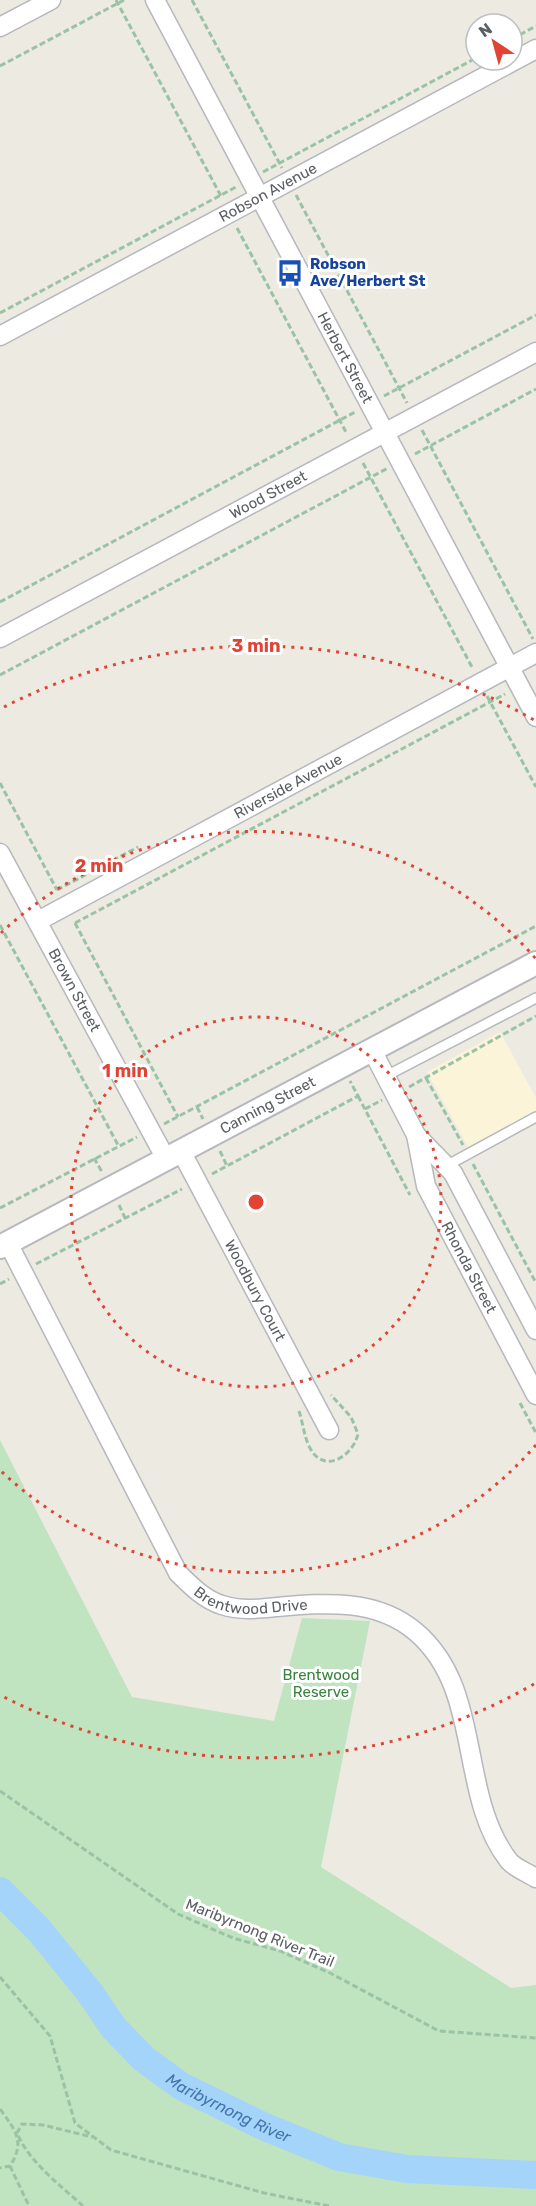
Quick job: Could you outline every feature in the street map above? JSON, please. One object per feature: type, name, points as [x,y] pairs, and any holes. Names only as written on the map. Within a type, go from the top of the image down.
[{"type":"street","points":[[0,27],[51,0]]},
{"type":"street","name":"Herbert Street","points":[[155,0],[258,198],[385,430],[536,717]]},
{"type":"street","name":"Robson Avenue","points":[[0,336],[536,49]]},
{"type":"street","name":"Wood Street","points":[[0,638],[385,430],[536,352]]},
{"type":"street","name":"Riverside Avenue","points":[[38,921],[536,653]]},
{"type":"street","name":"Brown Street","points":[[2,860],[38,921],[152,1131],[173,1155]]},
{"type":"street","name":"Canning Street","points":[[4,1245],[536,963]]},
{"type":"street","name":"Rhonda Street","points":[[372,1050],[416,1134],[453,1173],[536,1330]]},
{"type":"street","name":"Rhonda Street","points":[[416,1134],[426,1186],[536,1393]]},
{"type":"street","name":"Woodbury Court","points":[[173,1155],[329,1430]]},
{"type":"street","name":"Brentwood Drive","points":[[4,1245],[178,1574],[199,1593],[221,1605],[246,1610],[332,1602],[362,1606],[391,1615],[416,1632],[435,1652],[454,1684],[483,1805],[494,1834],[510,1863],[536,1878]]},
{"type":"lane","points":[[386,1076],[536,998]]},
{"type":"lane","points":[[446,1166],[536,1117]]},
{"type":"path","points":[[0,66],[124,0]]},
{"type":"path","points":[[192,0],[536,644]]},
{"type":"path","points":[[117,2],[536,787]]},
{"type":"path","points":[[0,602],[536,315]]},
{"type":"path","points":[[0,675],[536,389]]},
{"type":"path","points":[[75,923],[519,686]]},
{"type":"path","points":[[0,783],[178,1117]]},
{"type":"path","points":[[0,925],[118,1145]]},
{"type":"path","points":[[0,1208],[118,1145],[152,1131],[536,927]]},
{"type":"path","points":[[365,1109],[395,1095],[536,1016]]},
{"type":"path","points":[[426,1078],[536,1282]]},
{"type":"path","name":"Maribyrnong River Trail","points":[[0,1791],[178,1914],[233,1938],[280,1951],[310,1964],[439,2031],[536,2038]]},
{"type":"path","points":[[0,1977],[50,2036],[75,2123],[111,2150],[264,2193],[329,2206]]},
{"type":"path","points":[[0,2109],[17,2133],[21,2143],[51,2177],[83,2206]]},
{"type":"path","points":[[0,2168],[10,2166],[18,2153],[17,2133],[22,2124],[43,2125],[93,2137]]},
{"type":"path","points":[[10,2166],[29,2206]]},
{"type":"shaded area","points":[[500,1032],[536,1098],[536,1112],[469,1149],[427,1072]]},
{"type":"green space","name":"Brentwood Reserve","points":[[0,1440],[132,1697],[274,1721],[302,1618],[370,1621],[321,1867],[511,1988],[536,1985],[536,2206],[0,2206]]},
{"type":"waterway","name":"Maribyrnong River","points":[[0,1891],[39,1930],[90,1993],[113,2027],[144,2059],[181,2086],[265,2127],[339,2157],[407,2169],[536,2175]]},
{"type":"place","name":"Robson Ave/Herbert St","points":[[290,273]]}]
